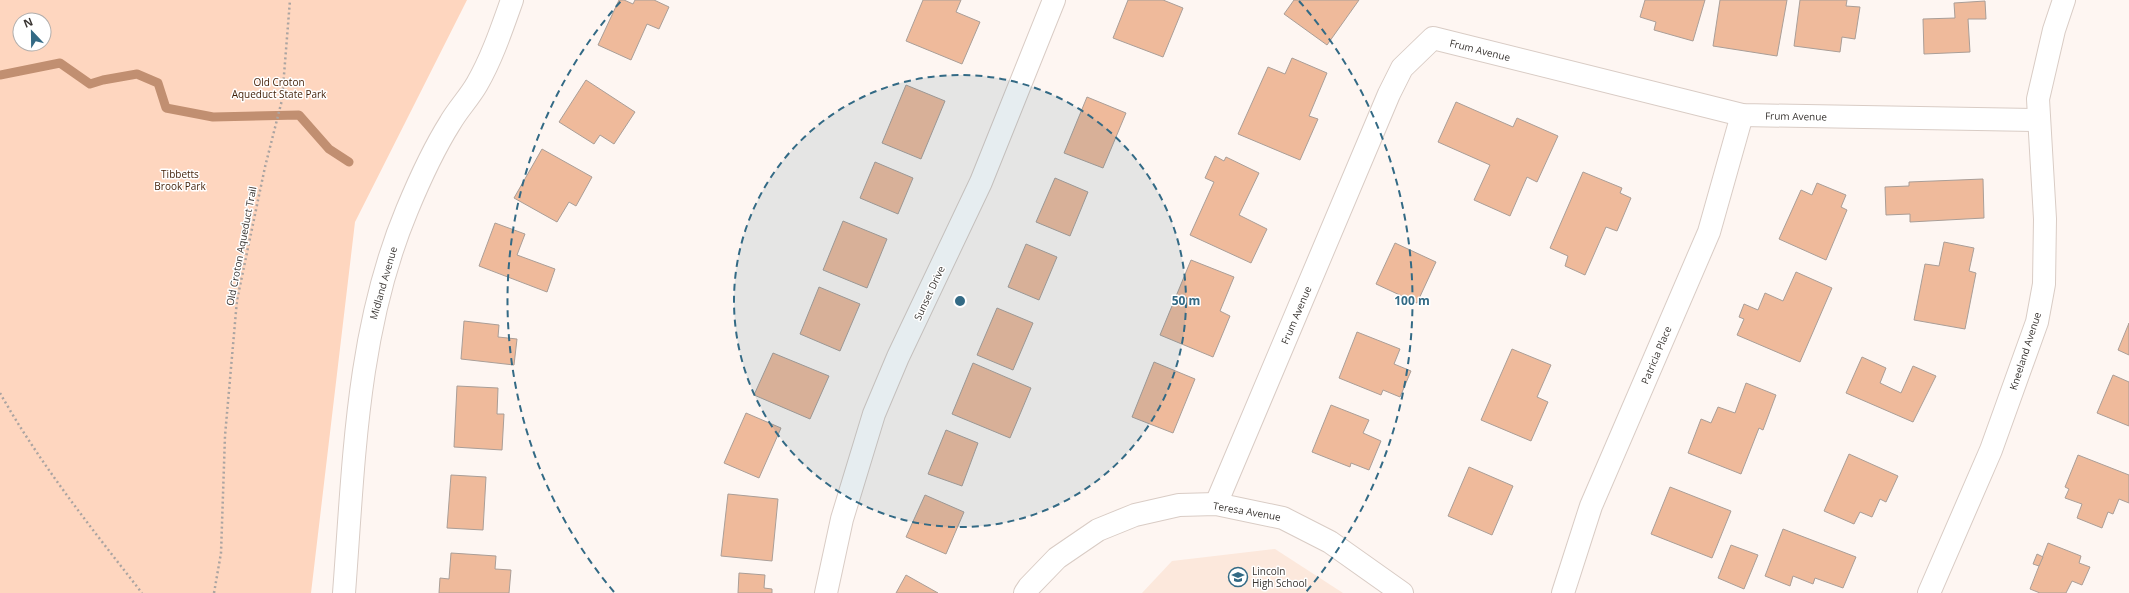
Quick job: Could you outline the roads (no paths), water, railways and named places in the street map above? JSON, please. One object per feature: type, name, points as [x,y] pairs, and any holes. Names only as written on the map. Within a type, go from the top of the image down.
[{"type":"street","name":"Midland Avenue","points":[[344,593],[358,404],[368,337],[380,288],[394,245],[410,204],[450,122],[477,84],[496,42],[512,0]]},
{"type":"street","name":"Sunset Drive","points":[[826,593],[842,519],[874,414],[898,358],[981,182],[1054,0]]},
{"type":"street","name":"Kneeland Avenue","points":[[1929,593],[1990,450],[2037,322],[2044,284],[2045,219],[2038,120],[2038,99],[2054,30],[2064,0]]},
{"type":"street","name":"Frum Avenue","points":[[1216,504],[1402,68],[1433,38],[1742,115],[2038,120]]},
{"type":"street","name":"Patricia Place","points":[[1563,593],[1591,506],[1709,232],[1742,115]]},
{"type":"street","name":"Teresa Avenue","points":[[1025,593],[1028,587],[1057,558],[1098,530],[1135,515],[1165,508],[1180,505],[1216,504],[1283,518],[1330,542],[1402,593]]},
{"type":"waterway","points":[[0,75],[60,63],[90,84],[103,80],[137,74],[158,83],[166,108],[213,117],[299,115],[329,149],[349,162]]},
{"type":"place","name":"Lincoln High School","points":[[1238,577]]},
{"type":"park label","name":"Old Croton Aqueduct State Park","points":[[279,88]]},
{"type":"park label","name":"Tibbetts Brook Park","points":[[180,180]]}]
